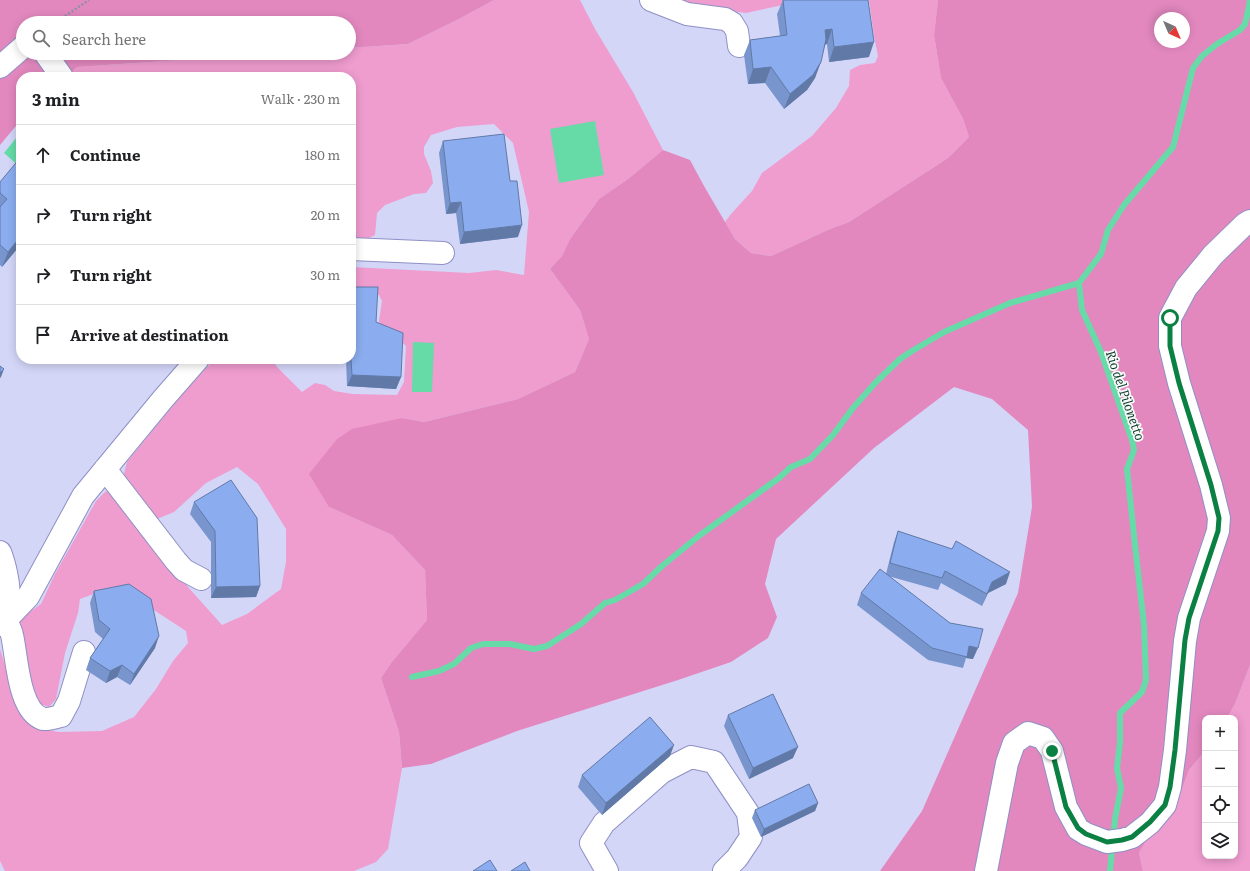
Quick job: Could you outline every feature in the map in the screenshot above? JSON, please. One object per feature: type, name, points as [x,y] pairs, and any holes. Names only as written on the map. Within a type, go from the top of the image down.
[{"type":"street","points":[[651,0],[686,14],[725,19],[732,23],[737,31],[739,46]]},
{"type":"street","points":[[0,67],[16,52]]},
{"type":"street","points":[[50,60],[58,72]]},
{"type":"street","points":[[986,871],[1007,763],[1014,743],[1028,733],[1043,738],[1052,751],[1066,807],[1078,828],[1086,834],[1114,841],[1132,837],[1150,822],[1165,805],[1170,787],[1175,750],[1185,640],[1189,618],[1218,531],[1219,518],[1211,485],[1179,383],[1170,346],[1170,318],[1186,288],[1213,255],[1250,221]]},
{"type":"street","points":[[356,249],[443,253]]},
{"type":"street","points":[[2,621],[28,597],[83,496],[104,469],[194,364]]},
{"type":"street","points":[[104,469],[176,561],[184,570],[201,579]]},
{"type":"street","points":[[0,552],[6,575],[8,595],[3,611],[2,621],[12,635],[17,671],[25,700],[34,714],[44,719],[61,716],[69,701],[84,652]]},
{"type":"street","points":[[607,871],[591,843],[604,823],[662,772],[691,757],[714,762],[748,813],[751,837],[737,858],[724,871]]},
{"type":"path","points":[[65,16],[89,0]]},
{"type":"shaded area","points":[[0,0],[494,0],[408,44],[356,48],[356,16],[16,16],[16,60],[178,60],[77,67],[72,72],[16,72],[16,126],[0,145]]},
{"type":"shaded area","points":[[494,0],[580,0],[595,29],[633,92],[663,150],[628,179],[599,199],[570,239],[562,256],[550,269],[580,310],[589,339],[575,372],[518,399],[424,422],[402,418],[329,507],[392,535],[425,570],[427,620],[391,663],[381,678],[399,732],[402,768],[388,849],[376,862],[354,871],[5,871],[0,861],[0,649],[12,688],[38,727],[58,732],[102,731],[134,717],[156,689],[173,661],[188,643],[186,631],[120,588],[96,593],[80,599],[78,613],[65,653],[56,699],[49,707],[40,704],[26,677],[21,645],[20,619],[41,604],[55,574],[96,501],[106,491],[121,500],[188,587],[222,625],[247,614],[281,589],[286,562],[286,529],[258,484],[237,467],[206,483],[174,512],[157,519],[134,495],[124,474],[127,462],[189,386],[210,364],[275,364],[302,392],[315,383],[325,385],[334,391],[353,394],[397,395],[404,382],[406,346],[399,340],[381,333],[379,321],[382,301],[379,295],[356,292],[356,267],[469,273],[496,270],[524,275],[529,212],[513,143],[494,124],[457,127],[431,135],[424,147],[424,154],[431,171],[433,183],[426,193],[414,194],[385,205],[377,213],[375,235],[365,240],[356,241],[356,72],[71,72],[77,67],[178,60],[356,60],[356,48],[408,44]]},
{"type":"shaded area","points":[[674,0],[806,0],[746,13],[701,7]]},
{"type":"shaded area","points":[[869,0],[938,0],[934,35],[941,78],[963,119],[969,137],[948,158],[849,222],[771,256],[751,253],[735,239],[725,222],[752,191],[762,173],[812,136],[836,108],[849,86],[850,70],[860,65],[875,63],[878,56]]},
{"type":"shaded area","points":[[938,0],[1250,0],[1250,665],[1235,704],[1229,715],[1202,715],[1202,755],[1189,770],[1174,811],[1150,834],[1139,853],[1143,871],[880,871],[922,811],[1018,593],[1032,507],[1028,430],[992,399],[954,387],[874,448],[776,539],[765,584],[777,617],[768,638],[731,662],[517,731],[431,764],[402,768],[399,732],[381,678],[391,663],[427,620],[425,570],[392,535],[329,507],[309,474],[337,439],[352,429],[402,418],[424,422],[518,399],[575,372],[589,339],[580,310],[550,269],[562,256],[570,239],[599,199],[628,179],[663,150],[690,160],[735,239],[751,253],[771,256],[849,222],[948,158],[969,137],[963,119],[941,78],[934,35]]},
{"type":"shaded area","points":[[595,121],[604,175],[559,183],[550,129]]},
{"type":"shaded area","points":[[16,138],[16,164],[4,153]]},
{"type":"shaded area","points":[[413,342],[434,343],[432,392],[412,392]]},
{"type":"shaded area","points":[[1250,665],[1250,871],[1143,871],[1139,853],[1150,834],[1174,811],[1189,770],[1202,755],[1202,859],[1238,859],[1238,715],[1229,715],[1235,704]]},
{"type":"building","points":[[783,0],[868,0],[874,42],[834,47],[832,29],[825,30],[826,39],[821,62],[813,75],[790,94],[771,67],[753,69],[750,40],[787,35]]},
{"type":"building","points":[[504,134],[510,181],[517,181],[522,225],[464,232],[461,202],[450,203],[443,141]]},
{"type":"building","points":[[16,163],[16,242],[8,252],[0,245],[0,207],[7,199],[0,193],[0,182]]},
{"type":"building","points":[[356,287],[378,287],[376,322],[403,333],[401,377],[352,375],[351,364],[356,364]]},
{"type":"building","points":[[0,366],[4,369],[0,373]]},
{"type":"building","points":[[231,480],[257,518],[260,586],[216,587],[215,531],[194,502]]},
{"type":"building","points":[[898,531],[952,549],[956,541],[1010,572],[992,582],[987,594],[945,571],[942,578],[890,563]]},
{"type":"building","points":[[880,569],[950,623],[983,629],[978,648],[969,646],[967,657],[932,648],[861,593]]},
{"type":"building","points":[[129,584],[151,599],[159,636],[134,674],[122,665],[110,671],[90,658],[110,629],[99,620],[94,591]]},
{"type":"building","points":[[773,694],[798,747],[753,768],[728,715]]},
{"type":"building","points":[[650,717],[674,745],[606,803],[582,775]]},
{"type":"building","points":[[809,784],[818,803],[764,829],[755,810]]},
{"type":"building","points":[[490,860],[497,871],[473,871]]},
{"type":"building","points":[[525,862],[530,871],[511,871]]},
{"type":"waterway","name":"Rio del Pilonetto","points":[[1110,871],[1115,819],[1121,788],[1117,768],[1120,743],[1120,713],[1142,692],[1146,680],[1144,625],[1127,469],[1134,450],[1132,440],[1101,352],[1082,310],[1079,283],[1101,254],[1108,230],[1124,205],[1173,147],[1193,68],[1202,56],[1217,44],[1240,30],[1245,24],[1250,0]]},
{"type":"waterway","points":[[412,677],[439,671],[454,664],[471,648],[483,644],[510,644],[534,649],[547,646],[581,624],[605,603],[615,600],[643,584],[662,566],[700,535],[779,478],[791,467],[810,459],[833,435],[853,408],[876,382],[900,359],[944,332],[1010,303],[1079,283]]},
{"type":"route","points":[[1052,751],[1066,807],[1078,828],[1086,834],[1107,842],[1132,837],[1150,822],[1165,805],[1170,787],[1175,750],[1185,640],[1189,618],[1218,531],[1219,518],[1211,485],[1179,383],[1170,346],[1170,318]]}]
